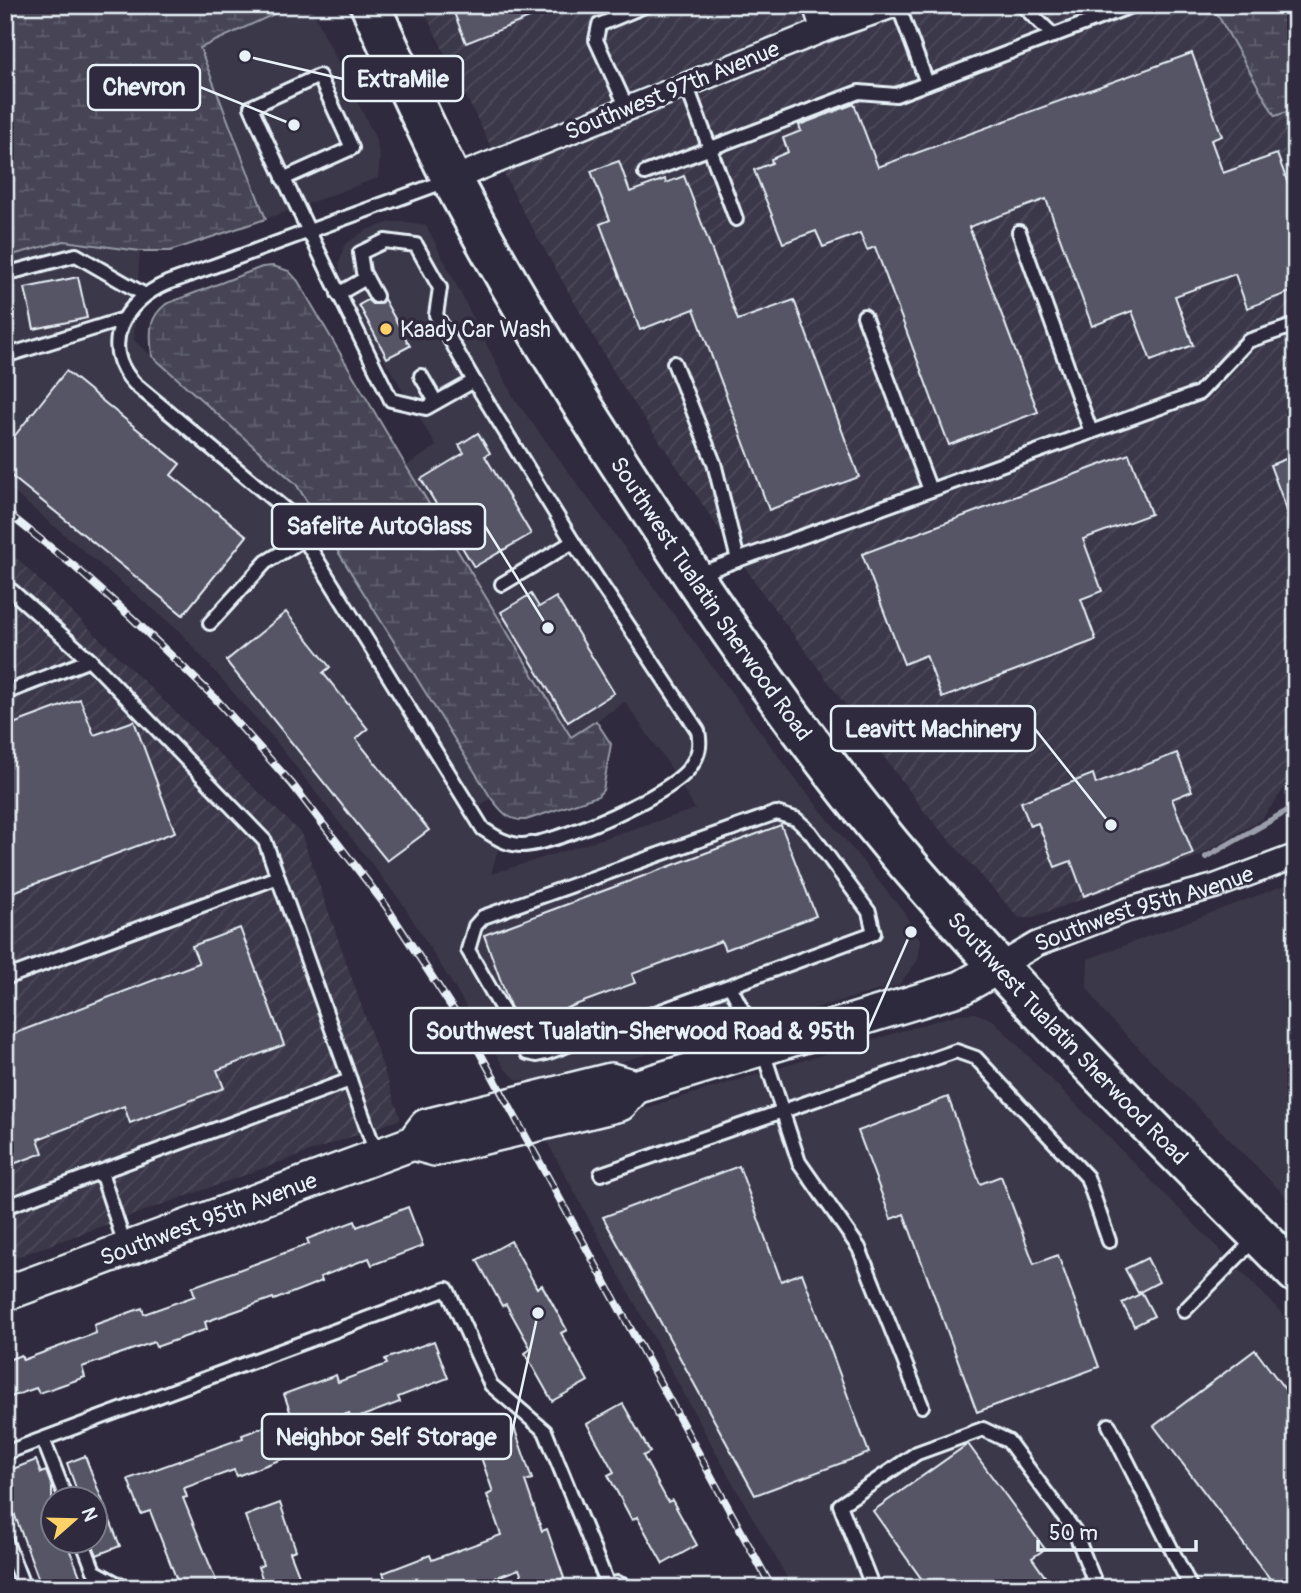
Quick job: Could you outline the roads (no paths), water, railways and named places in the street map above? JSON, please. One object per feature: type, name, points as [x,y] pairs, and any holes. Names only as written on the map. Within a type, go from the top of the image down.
[{"type":"highway","name":"Southwest Tualatin Sherwood Road","points":[[370,5],[423,122],[489,248],[576,395],[692,576],[747,656],[889,842],[998,967],[1107,1083],[1296,1273]]},
{"type":"street","points":[[815,5],[822,30]]},
{"type":"street","name":"Southwest 97th Avenue","points":[[452,179],[822,30],[896,5]]},
{"type":"street","name":"Southwest 95th Avenue","points":[[5,1294],[413,1143],[426,1126],[611,1080],[635,1087],[961,988],[1037,944],[1127,910],[1216,886],[1296,856]]},
{"type":"lane","points":[[627,108],[596,40],[599,25],[647,5]]},
{"type":"lane","points":[[896,5],[927,83]]},
{"type":"lane","points":[[1022,5],[1054,36]]},
{"type":"lane","points":[[645,173],[859,92],[896,94],[1134,5]]},
{"type":"lane","points":[[283,179],[352,148],[319,76],[251,107],[283,179],[307,232],[391,400],[426,408],[474,382]]},
{"type":"lane","points":[[686,85],[736,219]]},
{"type":"lane","points":[[376,296],[363,272],[360,253],[385,241],[416,245],[439,288],[436,315],[474,382],[573,542],[698,731],[701,746],[691,768],[675,782],[643,802],[543,843],[508,843],[483,829],[287,511],[125,373],[118,353],[117,337],[124,319],[145,295],[167,283],[452,179]]},
{"type":"lane","points":[[1019,232],[1091,432]]},
{"type":"lane","points":[[5,274],[76,255],[145,295]]},
{"type":"lane","points":[[338,294],[366,278]]},
{"type":"lane","points":[[864,316],[930,490]]},
{"type":"lane","points":[[5,356],[124,319]]},
{"type":"lane","points":[[692,576],[1199,393],[1248,341],[1296,324]]},
{"type":"lane","points":[[674,363],[714,463],[738,560]]},
{"type":"lane","points":[[421,376],[436,402]]},
{"type":"lane","points":[[210,623],[266,562],[304,539]]},
{"type":"lane","points":[[502,584],[573,542]]},
{"type":"lane","points":[[5,589],[12,591],[90,660],[265,841],[377,1157]]},
{"type":"lane","points":[[5,693],[90,660]]},
{"type":"lane","points":[[776,813],[787,815],[796,819],[810,832],[869,912],[874,933],[730,986],[537,1055],[527,1052],[468,950],[475,926],[483,917],[776,813]]},
{"type":"lane","points":[[5,978],[278,877]]},
{"type":"lane","points":[[730,986],[762,1048],[799,1163],[859,1248],[922,1406]]},
{"type":"lane","points":[[601,1174],[956,1051],[976,1058],[1087,1177],[1109,1241]]},
{"type":"lane","points":[[5,1207],[350,1080]]},
{"type":"lane","points":[[101,1172],[127,1249]]},
{"type":"lane","points":[[1184,1311],[1258,1235]]},
{"type":"lane","points":[[5,1453],[447,1289],[491,1385],[545,1431],[601,1586],[617,1583],[630,1588]]},
{"type":"lane","points":[[1109,1425],[1191,1588]]},
{"type":"lane","points":[[873,1588],[840,1505],[917,1453],[983,1429],[1008,1441],[1074,1530],[1097,1588]]},
{"type":"lane","points":[[43,1439],[60,1484]]},
{"type":"lane","points":[[5,1539],[24,1588]]},
{"type":"lane","points":[[87,1554],[93,1571],[125,1588]]},
{"type":"waterway","points":[[1206,857],[1296,806]]},
{"type":"railway","points":[[5,511],[75,567],[214,697],[292,784],[386,906],[473,1040],[772,1588]]},
{"type":"place","name":"ExtraMile","points":[[245,56]]},
{"type":"place","name":"Chevron","points":[[294,125]]},
{"type":"place","name":"Kaady Car Wash","points":[[386,329]]},
{"type":"place","name":"Safelite AutoGlass","points":[[548,628]]},
{"type":"place","name":"Leavitt Machinery","points":[[1111,825]]},
{"type":"place","name":"Southwest Tualatin-Sherwood Road & 95th","points":[[911,932]]},
{"type":"place","name":"Neighbor Self Storage","points":[[538,1313]]}]
